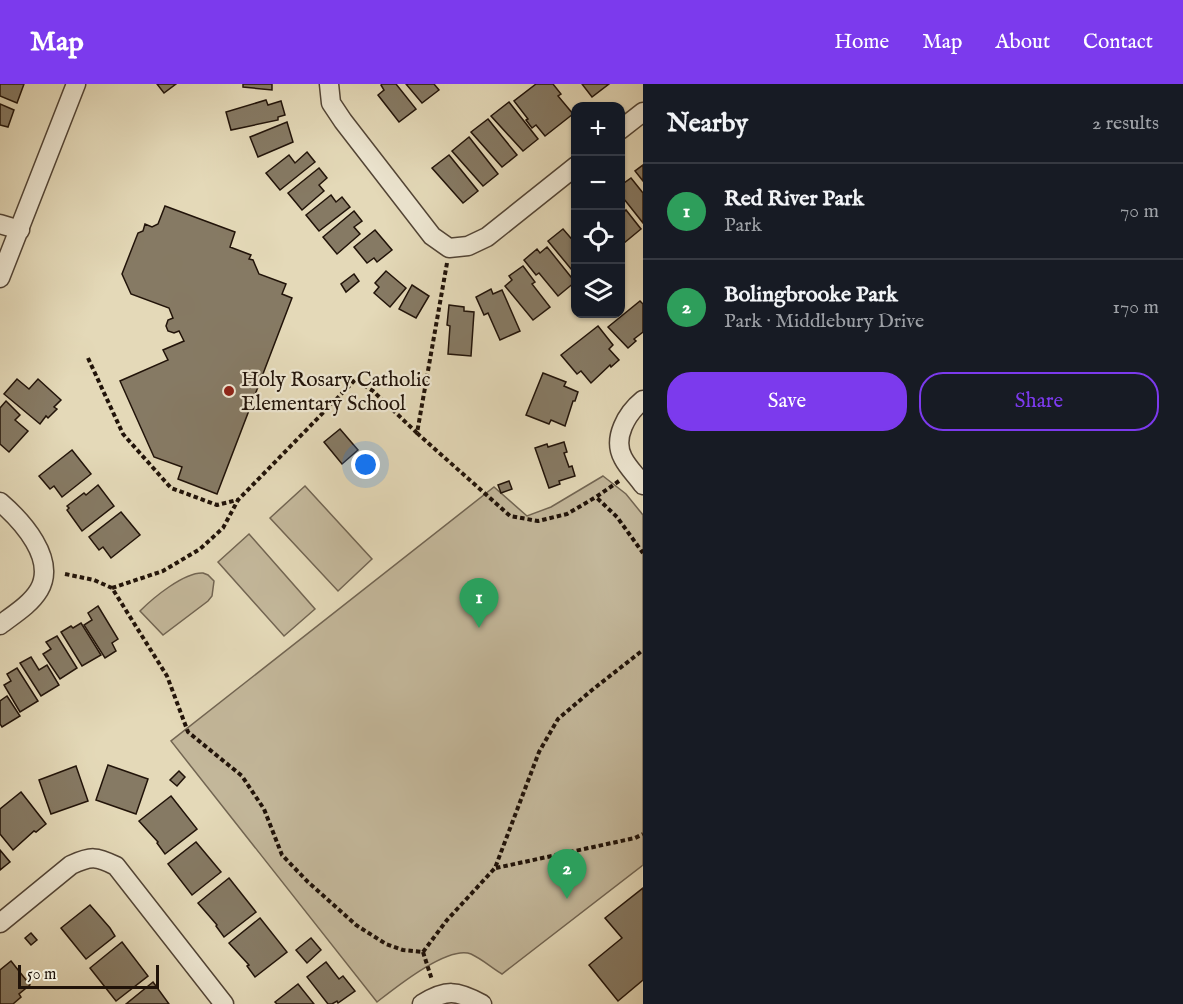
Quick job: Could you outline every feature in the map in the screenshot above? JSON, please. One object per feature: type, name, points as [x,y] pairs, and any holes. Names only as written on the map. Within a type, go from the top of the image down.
[{"type":"street","points":[[0,278],[76,84]]},
{"type":"street","points":[[329,84],[331,103],[343,121],[432,236],[449,248],[468,246],[487,237],[571,170]]},
{"type":"street","points":[[625,127],[643,112]]},
{"type":"street","points":[[0,224],[20,230]]},
{"type":"street","points":[[638,478],[622,458],[620,445],[624,421],[643,400]]},
{"type":"street","points":[[0,502],[18,518],[43,558],[44,569],[40,589],[29,603],[0,625]]},
{"type":"street","points":[[0,923],[71,865],[98,857],[116,866],[224,1004]]},
{"type":"street","points":[[422,1004],[438,994],[453,992],[466,995],[482,1004]]},
{"type":"path","points":[[417,433],[449,248]]},
{"type":"path","points":[[88,358],[123,434],[171,488],[217,505],[238,500]]},
{"type":"path","points":[[112,588],[164,571],[200,549],[223,528],[238,500],[356,380],[373,391],[510,516],[538,521],[567,514],[596,497],[638,478]]},
{"type":"path","points":[[596,497],[617,518],[643,553]]},
{"type":"path","points":[[65,574],[94,580],[112,588],[167,676],[188,732],[242,776],[264,809],[282,855],[356,925],[386,944],[403,950],[423,952]]},
{"type":"path","points":[[423,952],[447,920],[495,868],[539,752],[558,719],[643,650]]},
{"type":"path","points":[[495,868],[635,838],[643,834]]},
{"type":"path","points":[[423,952],[438,994]]},
{"type":"shaded area","points":[[603,476],[626,494],[643,515],[643,865],[502,974],[475,956],[461,953],[422,969],[377,1002],[171,741],[494,487],[527,516],[551,507]]},
{"type":"shaded area","points":[[305,486],[372,559],[338,591],[270,518]]},
{"type":"shaded area","points":[[249,534],[315,609],[284,636],[218,562]]},
{"type":"shaded area","points":[[203,573],[214,581],[212,596],[163,635],[140,611],[178,581]]},
{"type":"building","points":[[0,84],[24,84],[17,103],[0,96]]},
{"type":"building","points":[[157,84],[176,84],[164,93]]},
{"type":"building","points":[[243,84],[272,84],[272,90],[243,87]]},
{"type":"building","points":[[382,84],[396,84],[416,109],[399,122],[378,95],[384,90]]},
{"type":"building","points":[[406,84],[434,84],[439,90],[422,103]]},
{"type":"building","points":[[536,84],[553,84],[561,94],[558,96],[571,112],[571,116],[545,136],[536,125],[532,128],[514,101]]},
{"type":"building","points":[[582,84],[609,84],[592,97]]},
{"type":"building","points":[[266,100],[268,105],[281,101],[285,115],[278,117],[278,120],[231,130],[226,112]]},
{"type":"building","points":[[509,102],[538,139],[523,151],[491,116]]},
{"type":"building","points":[[0,104],[14,110],[8,127],[0,125]]},
{"type":"building","points":[[488,119],[517,155],[502,167],[471,132]]},
{"type":"building","points":[[287,122],[293,142],[258,157],[250,137]]},
{"type":"building","points":[[469,137],[498,174],[483,186],[452,151]]},
{"type":"building","points":[[307,152],[315,162],[280,190],[266,173],[289,155],[295,163]]},
{"type":"building","points":[[449,155],[478,191],[463,203],[432,168]]},
{"type":"building","points":[[643,165],[643,181],[635,171]]},
{"type":"building","points":[[319,168],[327,178],[319,185],[324,191],[302,210],[288,193]]},
{"type":"building","points":[[631,178],[643,193],[643,223],[625,200],[625,182]]},
{"type":"building","points":[[331,195],[336,202],[342,197],[350,207],[319,231],[306,215]]},
{"type":"building","points":[[165,206],[235,232],[230,247],[251,255],[249,259],[253,260],[259,274],[286,284],[282,294],[292,298],[217,494],[178,479],[182,467],[154,457],[120,381],[168,360],[163,350],[184,341],[179,331],[174,333],[168,331],[166,326],[168,320],[173,318],[169,308],[131,294],[122,274],[138,233],[143,231],[145,224],[152,227],[158,224]]},
{"type":"building","points":[[626,210],[641,229],[625,242]]},
{"type":"building","points":[[354,211],[362,221],[354,227],[360,234],[337,254],[323,237]]},
{"type":"building","points":[[563,229],[571,238],[571,269],[548,241]]},
{"type":"building","points":[[375,230],[392,250],[377,262],[374,258],[367,263],[354,247]]},
{"type":"building","points":[[547,247],[571,277],[571,285],[558,296],[539,273],[536,275],[524,260],[537,249],[540,253]]},
{"type":"building","points":[[523,266],[535,282],[532,284],[550,307],[533,320],[505,286],[512,280],[509,276]]},
{"type":"building","points":[[386,271],[406,288],[390,307],[374,293],[379,287],[375,283]]},
{"type":"building","points":[[354,274],[359,281],[346,292],[341,284]]},
{"type":"building","points":[[412,285],[429,296],[416,318],[399,309]]},
{"type":"building","points":[[491,289],[493,294],[502,290],[520,331],[500,340],[488,313],[484,315],[476,297]]},
{"type":"building","points":[[640,301],[643,304],[643,332],[628,348],[608,327],[619,318],[625,318],[625,313]]},
{"type":"building","points":[[449,305],[464,307],[464,311],[474,312],[471,356],[448,354]]},
{"type":"building","points":[[598,326],[613,345],[609,349],[619,360],[611,367],[610,365],[591,383],[581,371],[577,374],[561,355]]},
{"type":"building","points":[[543,373],[566,382],[564,386],[578,392],[565,426],[551,420],[549,424],[526,415]]},
{"type":"building","points":[[17,379],[29,389],[38,379],[61,400],[54,407],[57,409],[48,418],[46,416],[40,424],[4,394]]},
{"type":"building","points":[[6,401],[20,415],[15,420],[28,431],[9,452],[0,444],[0,408]]},
{"type":"building","points":[[340,429],[358,450],[342,464],[324,442]]},
{"type":"building","points":[[564,442],[567,452],[564,453],[575,476],[559,481],[560,484],[549,488],[535,448]]},
{"type":"building","points":[[72,450],[91,474],[62,497],[54,486],[50,489],[39,476]]},
{"type":"building","points":[[509,481],[512,489],[501,493],[498,485]]},
{"type":"building","points":[[98,485],[114,506],[82,531],[67,510],[69,508],[67,506]]},
{"type":"building","points":[[121,512],[140,535],[111,558],[103,547],[99,550],[89,537]]},
{"type":"building","points":[[98,606],[118,639],[112,643],[116,651],[105,658],[84,625],[92,620],[88,613]]},
{"type":"building","points":[[81,623],[101,655],[82,666],[61,632]]},
{"type":"building","points":[[57,636],[77,668],[60,679],[43,654],[51,649],[46,642]]},
{"type":"building","points":[[31,657],[39,670],[47,665],[59,685],[41,696],[20,663]]},
{"type":"building","points":[[17,668],[38,701],[20,712],[4,685],[11,681],[7,674]]},
{"type":"building","points":[[7,696],[20,716],[2,727],[0,701]]},
{"type":"building","points":[[108,765],[148,779],[136,814],[96,800]]},
{"type":"building","points":[[76,766],[88,801],[51,814],[39,780]]},
{"type":"building","points":[[179,771],[185,777],[177,786],[170,780]]},
{"type":"building","points":[[21,792],[46,824],[36,832],[34,831],[13,850],[0,834],[0,809]]},
{"type":"building","points":[[171,796],[197,829],[165,854],[158,842],[139,821]]},
{"type":"building","points":[[196,842],[221,872],[192,895],[168,864]]},
{"type":"building","points":[[0,850],[10,862],[0,870]]},
{"type":"building","points":[[229,878],[256,912],[224,937],[198,903]]},
{"type":"building","points":[[643,888],[643,980],[618,1001],[589,965],[622,938],[605,918]]},
{"type":"building","points":[[90,905],[115,936],[86,959],[61,928]]},
{"type":"building","points":[[260,918],[287,952],[255,977],[247,966],[249,965],[229,943]]},
{"type":"building","points":[[31,933],[37,940],[31,945],[25,938]]},
{"type":"building","points":[[311,938],[321,950],[307,963],[296,950]]},
{"type":"building","points":[[122,942],[148,976],[116,1001],[90,968]]},
{"type":"building","points":[[11,961],[30,985],[19,994],[21,997],[13,1004],[0,1004],[0,970]]},
{"type":"building","points":[[326,962],[339,979],[343,976],[355,991],[338,1003],[337,1001],[328,1004],[307,977]]},
{"type":"building","points":[[153,982],[169,1004],[126,1004]]},
{"type":"building","points":[[298,984],[314,1004],[277,1004],[275,1002]]},
{"type":"place","name":"Holy Rosary Catholic Elementary School","points":[[229,391]]},
{"type":"place","name":"Red River Park","points":[[479,628]]},
{"type":"place","name":"Bolingbrooke Park","points":[[567,899]]}]
